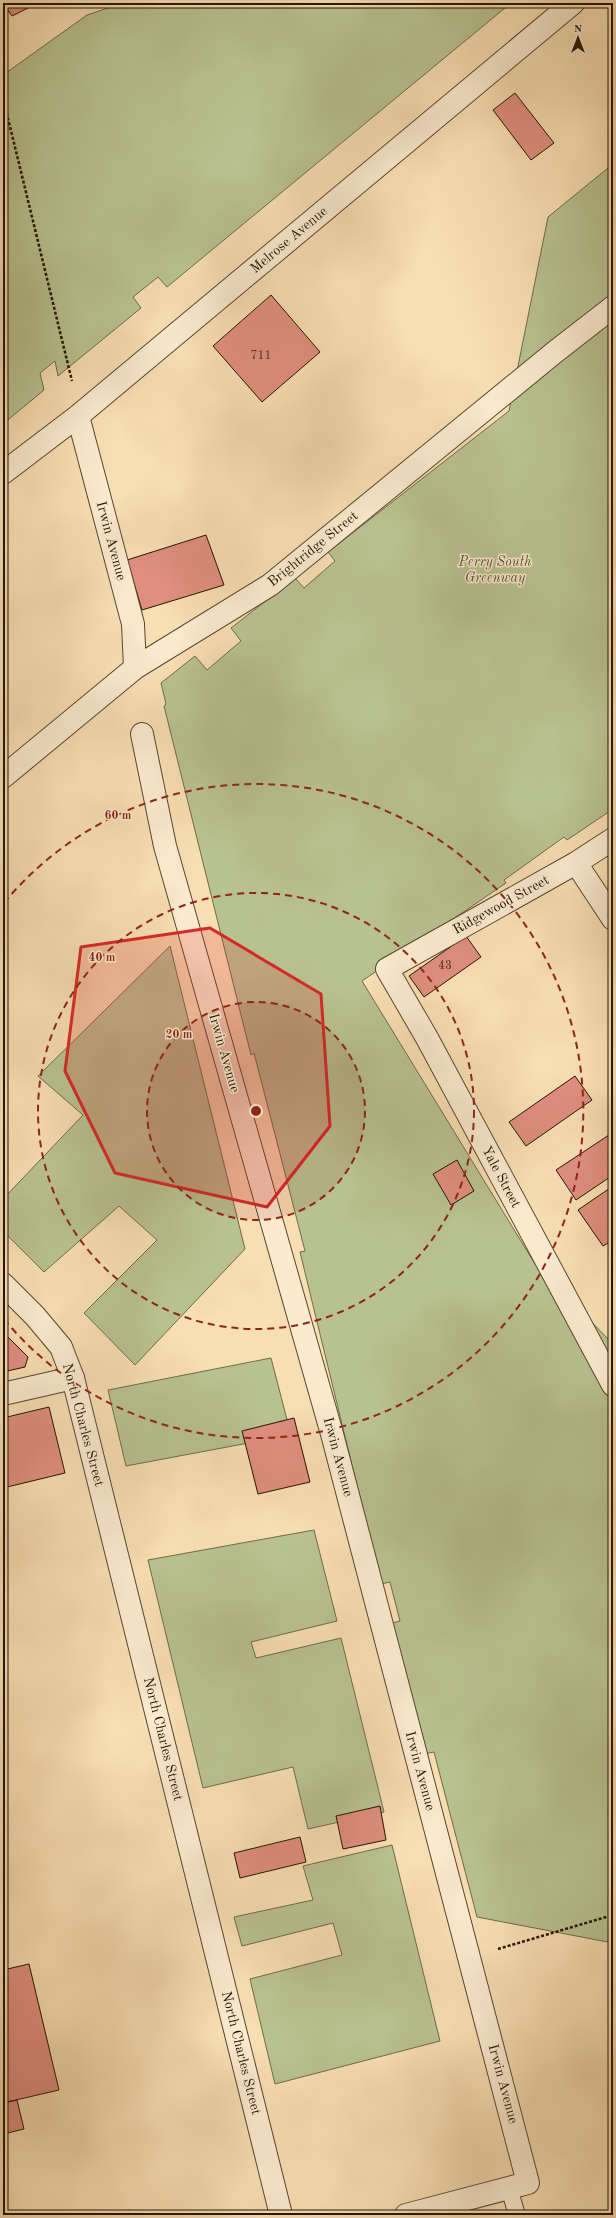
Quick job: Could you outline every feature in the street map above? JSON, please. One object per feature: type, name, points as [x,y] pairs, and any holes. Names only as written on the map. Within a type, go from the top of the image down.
[{"type":"street","name":"Melrose Avenue","points":[[3,474],[78,416],[572,3]]},
{"type":"street","name":"Brightridge Street","points":[[3,777],[135,668],[270,585],[555,352],[613,307]]},
{"type":"street","name":"Irwin Avenue","points":[[78,416],[133,624],[135,668]]},
{"type":"street","name":"Irwin Avenue","points":[[142,734],[165,846],[332,1434],[470,1958],[519,2185]]},
{"type":"street","name":"Ridgewood Street","points":[[387,969],[576,863],[613,839]]},
{"type":"street","points":[[576,863],[613,919]]},
{"type":"street","name":"Yale Street","points":[[387,969],[430,1045],[613,1385]]},
{"type":"street","name":"North Charles Street","points":[[3,1284],[35,1316],[61,1347],[73,1378],[281,2215]]},
{"type":"street","points":[[3,1394],[73,1378]]},
{"type":"street","points":[[406,2215],[519,2185]]},
{"type":"lane","points":[[517,2215],[519,2185]]},
{"type":"path","points":[[3,98],[73,382],[67,386]]},
{"type":"path","points":[[470,1958],[613,1915]]},
{"type":"highlighted area","points":[[210,928],[321,994],[330,1126],[267,1207],[115,1173],[65,1071],[81,947]]},
{"type":"green space","points":[[123,3],[511,3],[167,287],[158,277],[133,297],[141,308],[58,376],[55,361],[40,373],[44,390],[3,424],[3,75],[87,15]]},
{"type":"green space","name":"Perry South Greenway","points":[[613,164],[613,809],[567,840],[564,837],[504,880],[506,883],[362,981],[535,1264],[613,1344],[613,1943],[477,1917],[434,1752],[424,1754],[392,1623],[400,1621],[390,1582],[381,1584],[300,1252],[305,1251],[254,1053],[251,1055],[164,706],[166,704],[161,683],[195,656],[207,670],[241,641],[231,628],[295,578],[304,588],[335,561],[328,552],[509,411],[548,217]]},
{"type":"green space","points":[[170,946],[245,1249],[135,1365],[84,1313],[157,1240],[119,1206],[44,1272],[3,1231],[3,1199],[83,1115],[38,1076]]},
{"type":"green space","points":[[271,1358],[291,1435],[126,1466],[108,1390]]},
{"type":"green space","points":[[314,1530],[337,1621],[251,1642],[256,1658],[341,1638],[384,1812],[308,1829],[293,1767],[203,1788],[148,1560]]},
{"type":"green space","points":[[392,1845],[440,2041],[275,2084],[250,1979],[342,1955],[333,1923],[242,1946],[234,1917],[313,1900],[303,1866]]},
{"type":"building","points":[[3,3],[38,3],[12,16]]},
{"type":"building","points":[[515,93],[554,143],[531,160],[493,110]]},
{"type":"building","points":[[271,295],[320,352],[262,402],[213,346]]},
{"type":"building","points":[[206,535],[224,585],[142,610],[127,560]]},
{"type":"building","points":[[466,936],[481,957],[424,997],[409,976]]},
{"type":"building","points":[[575,1076],[592,1100],[526,1146],[509,1122]]},
{"type":"building","points":[[612,1133],[613,1175],[576,1200],[556,1170]]},
{"type":"building","points":[[457,1160],[474,1191],[451,1205],[433,1174]]},
{"type":"building","points":[[613,1186],[613,1240],[603,1246],[578,1210]]},
{"type":"building","points":[[3,1332],[28,1357],[25,1367],[3,1372]]},
{"type":"building","points":[[49,1407],[65,1473],[3,1488],[3,1418]]},
{"type":"building","points":[[294,1418],[310,1482],[258,1494],[242,1431]]},
{"type":"building","points":[[380,1806],[386,1840],[343,1849],[336,1816]]},
{"type":"building","points":[[300,1837],[306,1862],[240,1878],[234,1853]]},
{"type":"building","points":[[29,1964],[59,2090],[3,2103],[3,1970]]},
{"type":"building","points":[[17,2100],[24,2129],[3,2134],[3,2103]]},
{"type":"building","points":[[129,2210],[130,2215],[108,2215]]}]
